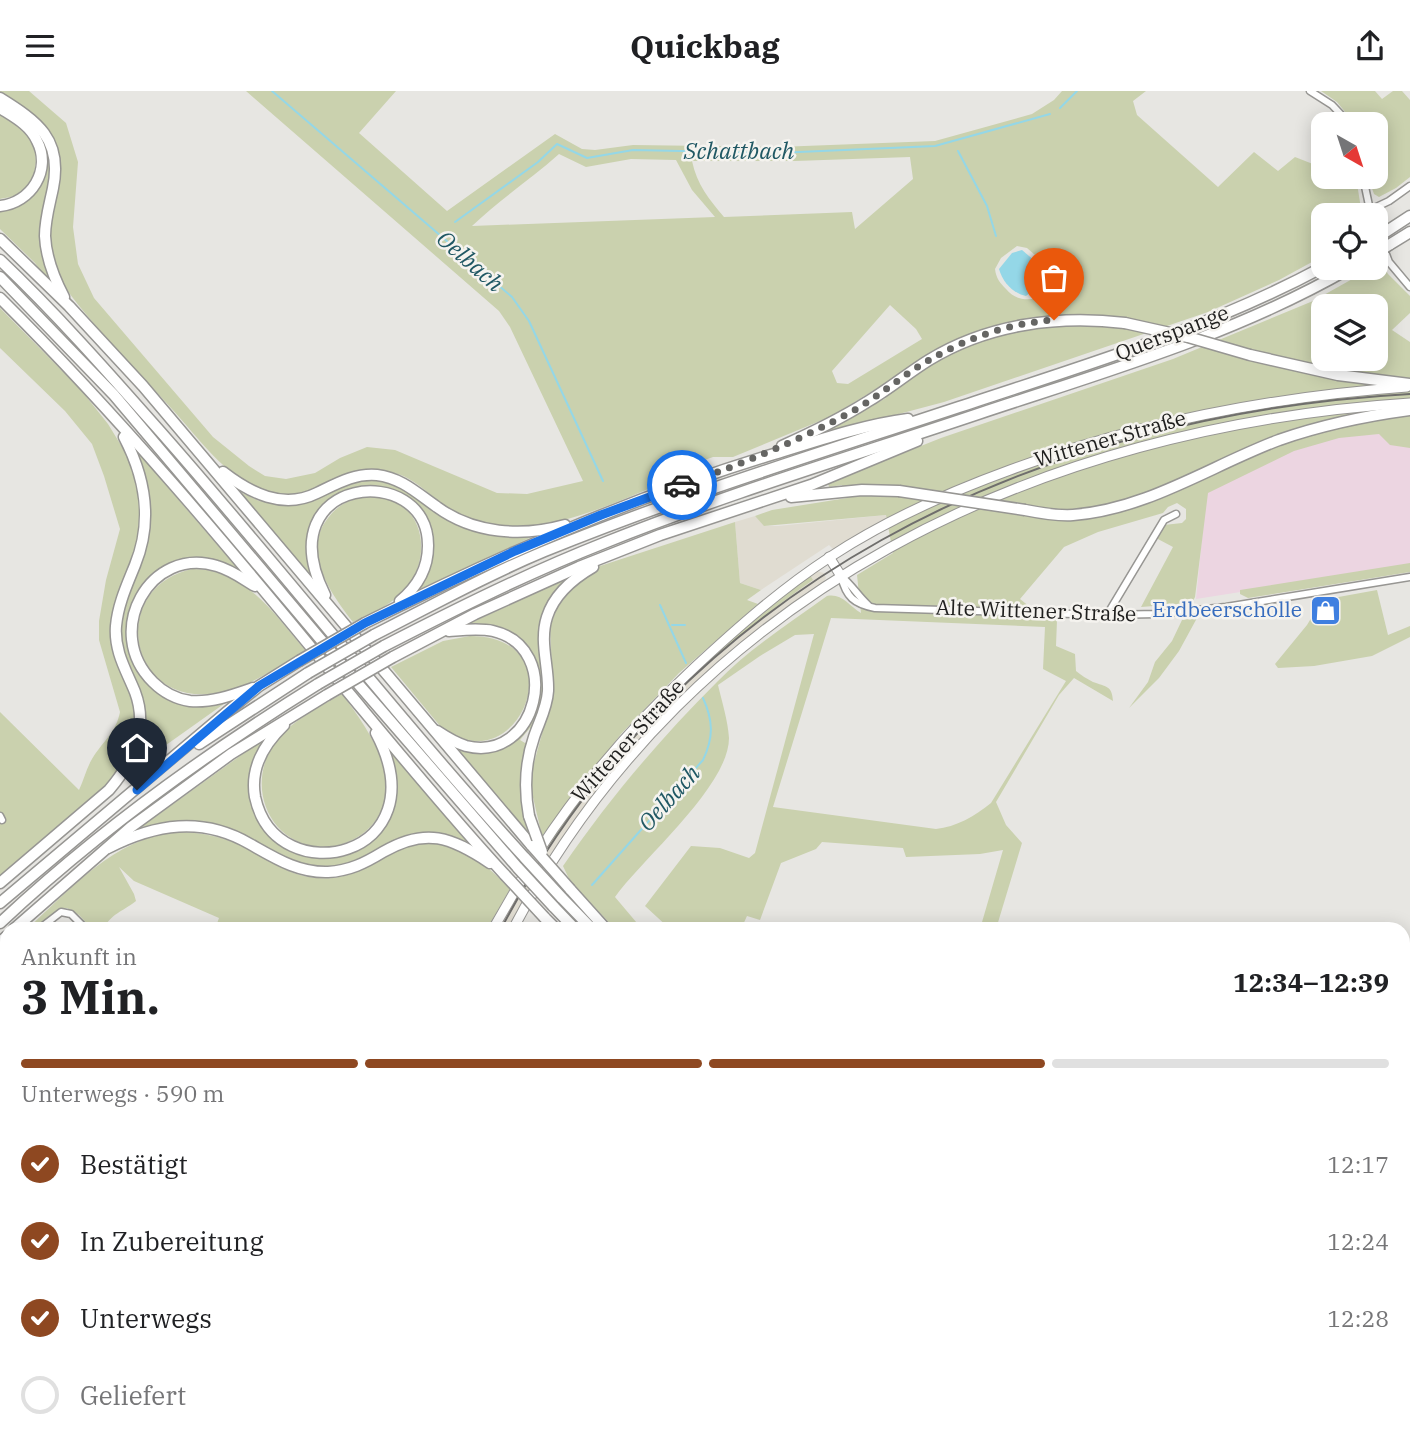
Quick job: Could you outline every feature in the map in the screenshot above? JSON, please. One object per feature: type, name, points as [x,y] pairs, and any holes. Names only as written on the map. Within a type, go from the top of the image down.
[{"type":"highway","points":[[0,98],[36,123],[51,146],[55,160],[55,177],[46,226],[47,247],[53,273],[69,306]]},
{"type":"highway","points":[[0,109],[32,132],[40,147],[42,164],[34,186],[25,197],[0,206]]},
{"type":"highway","points":[[1388,228],[1410,216]]},
{"type":"highway","points":[[1388,246],[1410,232]]},
{"type":"highway","points":[[0,239],[69,306],[143,386],[548,864]]},
{"type":"highway","points":[[0,260],[150,419],[525,857],[598,922]]},
{"type":"highway","name":"Querspange","points":[[936,415],[1166,337],[1259,299],[1311,273]]},
{"type":"highway","points":[[0,277],[114,395],[394,726],[568,922]]},
{"type":"highway","name":"Querspange","points":[[986,411],[1127,365],[1223,329],[1328,280]]},
{"type":"highway","points":[[0,298],[116,422],[231,552],[368,718],[549,922]]},
{"type":"highway","points":[[748,462],[846,415],[932,358],[983,335],[1039,321],[1068,319],[1125,323],[1338,375],[1410,385]]},
{"type":"highway","points":[[760,502],[834,492],[899,491],[1070,515],[1111,509],[1170,489],[1238,458],[1310,430],[1370,415],[1410,410]]},
{"type":"highway","points":[[0,922],[83,850],[149,798],[255,723],[384,646],[488,593],[656,523],[986,411]]},
{"type":"highway","points":[[22,922],[131,827],[231,754],[393,657],[487,609],[626,548],[811,485],[986,411]]},
{"type":"highway","points":[[0,903],[259,686],[365,623],[465,574],[646,497],[748,462],[891,421],[936,415]]},
{"type":"highway","points":[[137,790],[206,739],[308,673],[374,635],[542,552],[651,510],[936,415]]},
{"type":"highway","points":[[0,883],[109,790],[123,772],[137,745],[141,721],[139,706],[120,660],[116,626],[123,594],[143,544],[146,507],[139,470],[116,422]]},
{"type":"highway","points":[[206,458],[249,490],[266,498],[282,500],[313,495],[357,476],[376,475],[394,479],[411,487],[438,509],[460,521],[501,532],[538,530],[601,515]]},
{"type":"highway","points":[[333,611],[314,571],[310,555],[317,522],[331,505],[350,493],[370,490],[394,496],[408,504],[423,523],[428,539],[428,558],[421,576],[408,594],[365,623]]},
{"type":"highway","points":[[587,922],[548,864],[536,839],[526,799],[526,769],[548,694],[543,642],[547,616],[556,599],[572,582],[626,548]]},
{"type":"highway","points":[[259,686],[199,702],[178,698],[157,686],[140,666],[131,645],[131,631],[133,615],[145,590],[155,579],[184,564],[217,565],[261,590]]},
{"type":"highway","points":[[430,727],[467,746],[499,743],[523,726],[535,698],[534,673],[529,661],[514,642],[495,631],[468,629],[443,632]]},
{"type":"highway","points":[[303,710],[268,742],[256,766],[254,789],[263,819],[275,833],[289,845],[316,853],[336,853],[357,845],[374,832],[385,818],[393,784],[391,770],[386,753],[368,718]]},
{"type":"highway","points":[[108,848],[157,828],[193,826],[231,835],[297,869],[326,872],[359,866],[393,846],[426,836],[457,843],[503,873]]},
{"type":"main road","name":"Wittener Straße","points":[[497,922],[559,821],[626,736],[682,679],[742,625],[829,557],[938,498],[1042,458],[1112,435],[1186,416],[1244,405],[1410,385]]},
{"type":"main road","name":"Wittener Straße","points":[[517,922],[581,821],[653,733],[729,660],[784,616],[841,576],[899,542],[967,507],[1015,487],[1154,442],[1251,422],[1341,408],[1410,403]]},
{"type":"main road","points":[[829,557],[841,576]]},
{"type":"street","points":[[1310,91],[1339,112]]},
{"type":"street","points":[[1386,203],[1410,186]]},
{"type":"street","points":[[1388,259],[1410,287]]},
{"type":"street","points":[[1107,615],[1164,520],[1176,514]]},
{"type":"street","name":"Alte Wittener Straße","points":[[841,576],[845,591],[853,601],[870,607],[1107,615],[1189,611],[1410,577]]},
{"type":"street","points":[[48,922],[61,912],[71,914],[79,922]]},
{"type":"shaded area","points":[[1410,434],[1410,565],[1196,599],[1207,488],[1287,452],[1341,436]]},
{"type":"shaded area","points":[[886,515],[886,518],[834,550],[829,545],[761,590],[740,583],[735,522],[755,516],[765,526],[778,526]]},
{"type":"shaded area","points":[[816,571],[824,573],[826,578],[822,584],[783,611],[722,660],[628,755],[565,836],[512,922],[502,922],[547,846],[593,783],[679,687],[751,621]]},
{"type":"green space","points":[[0,91],[29,91],[66,123],[78,162],[73,227],[78,264],[94,298],[213,437],[265,476],[286,479],[315,473],[340,458],[367,447],[395,450],[497,493],[527,494],[583,481],[510,327],[499,311],[246,91],[396,91],[359,133],[447,211],[555,134],[582,149],[595,150],[633,145],[778,147],[935,141],[1032,114],[1054,100],[1062,91],[1146,91],[1133,101],[1137,115],[1218,187],[1254,152],[1278,171],[1295,157],[1311,163],[1311,189],[1358,189],[1360,203],[1311,203],[1311,263],[1208,312],[944,402],[831,432],[830,429],[886,398],[879,387],[832,416],[733,457],[713,457],[655,478],[658,485],[611,504],[561,521],[510,526],[485,523],[460,515],[406,477],[380,470],[351,473],[315,489],[287,495],[258,489],[232,473],[104,335],[78,305],[57,274],[49,239],[53,138],[29,111]],"holes":[[[559,154],[586,167],[631,159],[676,160],[692,190],[715,217],[472,226]],[[910,157],[913,179],[855,229],[852,212],[724,217],[700,185],[692,161]],[[1017,246],[1027,248],[1061,278],[1060,292],[1025,299],[1012,295],[1002,285],[995,269],[1001,258]],[[890,305],[916,329],[922,339],[848,384],[837,383],[832,371]]]},
{"type":"green space","points":[[1321,91],[1375,91],[1382,99],[1393,91],[1402,91],[1410,100],[1410,177],[1379,197],[1374,194],[1372,189],[1388,189],[1388,112],[1345,112],[1337,102]]},
{"type":"green space","points":[[0,115],[27,136],[34,147],[36,163],[32,178],[23,190],[14,196],[0,199]]},
{"type":"green space","points":[[38,130],[50,166],[42,227],[53,285],[0,229],[0,208],[28,197],[42,148]]},
{"type":"green space","points":[[1388,274],[1410,296],[1410,313],[1392,330],[1410,342],[1410,448],[1390,445],[1379,434],[1339,438],[1294,451],[1208,493],[1195,597],[1192,603],[1141,607],[1173,547],[1156,538],[1164,525],[1182,523],[1186,519],[1186,509],[1177,503],[1163,513],[1098,532],[1064,547],[1020,599],[1045,619],[1057,620],[1056,646],[1075,654],[1076,671],[1093,682],[1108,687],[1113,701],[1074,678],[1059,695],[996,802],[1006,825],[1022,843],[998,922],[982,922],[1003,850],[980,854],[906,857],[903,848],[822,842],[816,849],[781,863],[760,920],[747,916],[744,922],[662,922],[645,906],[691,846],[720,848],[749,858],[755,853],[814,634],[795,635],[718,685],[729,738],[725,757],[715,778],[700,799],[615,897],[636,922],[608,922],[570,881],[563,866],[581,841],[636,770],[717,682],[756,647],[827,596],[841,598],[861,613],[857,575],[893,553],[886,515],[764,526],[755,516],[772,510],[847,498],[842,485],[829,487],[828,483],[941,438],[1173,359],[1311,302],[1311,371],[1388,371],[1388,294],[1326,294],[1351,280],[1388,280]],"holes":[[[831,618],[1045,627],[1043,669],[1066,681],[991,803],[965,820],[936,829],[773,807]]]},
{"type":"green space","points":[[0,308],[81,390],[108,424],[127,455],[139,488],[141,521],[133,559],[122,585],[115,657],[134,706],[135,737],[121,769],[103,789],[0,878],[0,712],[79,790],[92,759],[118,719],[120,712],[99,640],[99,621],[106,580],[120,529],[92,444],[65,411],[0,348]]},
{"type":"green space","points":[[135,449],[238,569],[204,560],[178,562],[130,611],[126,633],[128,646],[138,671],[154,690],[177,698],[228,701],[128,772],[142,745],[122,648],[120,624],[127,596],[145,551],[150,520],[148,490]]},
{"type":"green space","points":[[371,479],[393,483],[446,518],[536,535],[416,591],[431,538],[405,497],[372,486],[347,491],[311,527],[307,553],[313,580],[238,491],[259,501],[291,504],[342,485]]},
{"type":"green space","points":[[371,496],[398,503],[408,511],[419,531],[421,553],[414,576],[403,592],[383,607],[353,622],[328,586],[318,558],[317,545],[320,531],[337,509],[352,500]]},
{"type":"green space","points":[[735,522],[740,583],[761,590],[747,600],[758,604],[679,673],[621,734],[542,836],[532,793],[532,770],[553,694],[550,627],[557,608],[574,586],[600,566]]},
{"type":"green space","points":[[1410,563],[1410,572],[1248,598],[1240,594],[1240,590]]},
{"type":"green space","points":[[192,569],[228,576],[243,585],[270,609],[306,651],[259,678],[222,692],[209,694],[181,691],[160,680],[146,662],[139,641],[139,618],[148,597],[166,580]]},
{"type":"green space","points":[[810,575],[813,580],[737,639],[668,701],[606,770],[548,847],[559,827],[608,764],[661,705],[718,650]]},
{"type":"green space","points":[[570,577],[551,601],[545,694],[534,729],[530,728],[520,740],[525,743],[529,741],[522,790],[532,839],[450,745],[478,750],[527,725],[535,712],[540,689],[538,674],[525,647],[466,625]]},
{"type":"green space","points":[[1377,590],[1388,635],[1410,626],[1410,637],[1372,656],[1314,666],[1278,668],[1275,664],[1307,625],[1322,600]]},
{"type":"green space","points":[[1197,618],[1179,651],[1159,678],[1129,708],[1148,682],[1155,662],[1172,641],[1182,620]]},
{"type":"green space","points":[[470,636],[503,642],[523,659],[529,681],[525,705],[512,725],[493,739],[468,740],[440,726],[391,667],[443,641]]},
{"type":"green space","points":[[342,694],[364,725],[382,761],[386,797],[379,815],[366,831],[345,843],[321,847],[302,843],[287,835],[275,823],[266,808],[262,792],[262,774],[267,757],[277,740],[291,726]]},
{"type":"green space","points":[[265,738],[251,784],[284,845],[347,852],[382,819],[394,800],[395,772],[391,752],[471,843],[436,833],[354,865],[312,869],[184,822],[141,827]]},
{"type":"green space","points":[[177,832],[228,840],[296,874],[318,878],[350,874],[414,844],[445,844],[473,857],[510,889],[491,922],[218,922],[219,918],[134,881],[119,867],[136,901],[108,922],[86,922],[67,908],[43,922],[34,922],[77,882],[113,855],[154,836]]},
{"type":"water","points":[[1022,250],[1042,267],[1044,273],[1036,288],[1026,296],[1009,287],[999,269],[1012,253]]},
{"type":"waterway","name":"Oelbach","points":[[272,91],[512,297],[529,321],[603,481]]},
{"type":"waterway","name":"Schattbach","points":[[1060,108],[1077,91]]},
{"type":"waterway","name":"Schattbach","points":[[455,222],[538,162],[557,144],[587,158],[633,150],[776,153],[935,146],[1050,114]]},
{"type":"waterway","points":[[958,151],[987,206],[996,236]]},
{"type":"waterway","name":"Oelbach","points":[[660,605],[686,663]]},
{"type":"waterway","points":[[672,625],[685,625]]},
{"type":"waterway","name":"Oelbach","points":[[592,885],[703,760],[711,729],[703,698]]},
{"type":"tram line","points":[[505,922],[577,808],[666,703],[768,614],[882,540],[1004,482],[1134,438],[1270,409],[1410,394]]},
{"type":"way so far","points":[[682,485],[748,462],[825,426],[871,400],[932,358],[957,346],[1012,327],[1054,320]]},
{"type":"place","name":"Erdbeerscholle","points":[[1325,610]]},
{"type":"route","points":[[137,790],[259,686],[365,623],[515,551],[682,485]]}]
